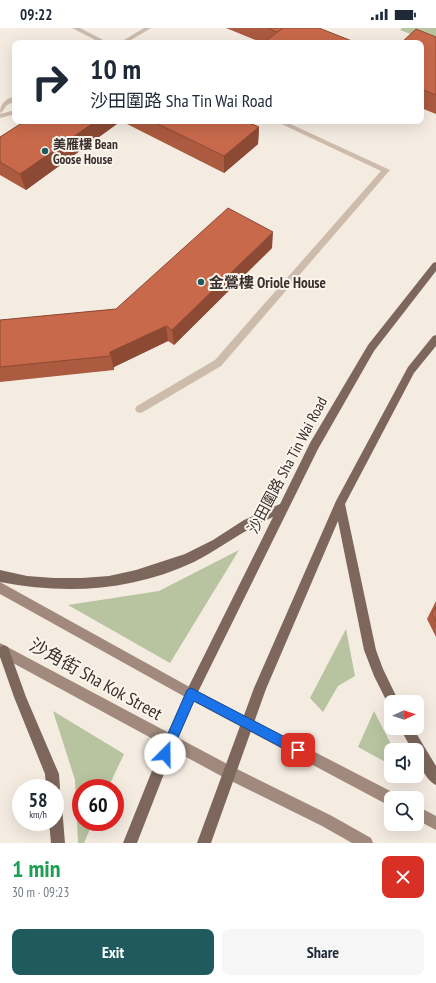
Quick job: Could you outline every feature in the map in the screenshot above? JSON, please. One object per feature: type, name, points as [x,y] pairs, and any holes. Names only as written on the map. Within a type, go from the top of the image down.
[{"type":"main road","name":"沙田圍路 Sha Tin Wai Road","points":[[130,843],[170,741],[191,694],[314,446],[371,348],[436,265]]},
{"type":"main road","points":[[204,843],[228,772],[274,653],[340,504],[411,370],[436,339]]},
{"type":"main road","points":[[340,504],[370,650],[378,672],[390,695]]},
{"type":"main road","points":[[0,576],[15,580],[56,584],[96,582],[137,576],[177,563],[206,550],[245,525],[282,508]]},
{"type":"main road","name":"沙角街 Sha Kok Street","points":[[0,588],[191,694]]},
{"type":"main road","points":[[2,650],[52,774],[52,779]]},
{"type":"main road","name":"沙角街 Sha Kok Street","points":[[2,650],[228,772],[327,821],[366,843]]},
{"type":"main road","points":[[191,694],[384,795]]},
{"type":"main road","points":[[410,735],[436,778]]},
{"type":"main road","points":[[424,817],[436,823]]},
{"type":"main road","points":[[57,831],[58,843]]},
{"type":"lane","points":[[75,28],[100,40]]},
{"type":"lane","points":[[127,40],[148,28]]},
{"type":"lane","points":[[0,111],[5,104],[12,100]]},
{"type":"lane","points":[[0,116],[12,113]]},
{"type":"lane","points":[[140,409],[218,363],[386,170],[285,124]]},
{"type":"green space","points":[[402,28],[436,28],[436,44],[400,30]]},
{"type":"green space","points":[[239,550],[170,663],[68,605],[159,591]]},
{"type":"green space","points":[[346,629],[355,676],[338,686],[323,712],[310,698]]},
{"type":"green space","points":[[53,711],[124,754],[112,779],[75,779]]},
{"type":"green space","points":[[374,711],[384,730],[384,735],[386,735],[390,743],[384,743],[384,761],[358,747]]},
{"type":"green space","points":[[77,831],[89,831],[84,843],[78,843]]},
{"type":"building","points":[[268,28],[283,28],[277,32]]},
{"type":"building","points":[[283,28],[319,28],[349,40],[267,40]]},
{"type":"building","points":[[416,29],[436,37],[436,95],[424,90],[424,40],[404,40]]},
{"type":"building","points":[[20,124],[92,124],[20,174],[0,162],[0,137]]},
{"type":"building","points":[[158,124],[252,124],[259,127],[224,156]]},
{"type":"building","name":"金鶯樓 Oriole House","points":[[228,208],[273,232],[172,330],[166,326],[110,352],[110,356],[0,367],[0,320],[116,309]]},
{"type":"building","points":[[436,607],[436,621],[432,614]]},
{"type":"place","name":"美雁樓 Bean Goose House","points":[[45,151]]},
{"type":"place","name":"金鶯樓 Oriole House","points":[[201,282]]},
{"type":"route","points":[[165,754],[191,694],[298,750]]}]
